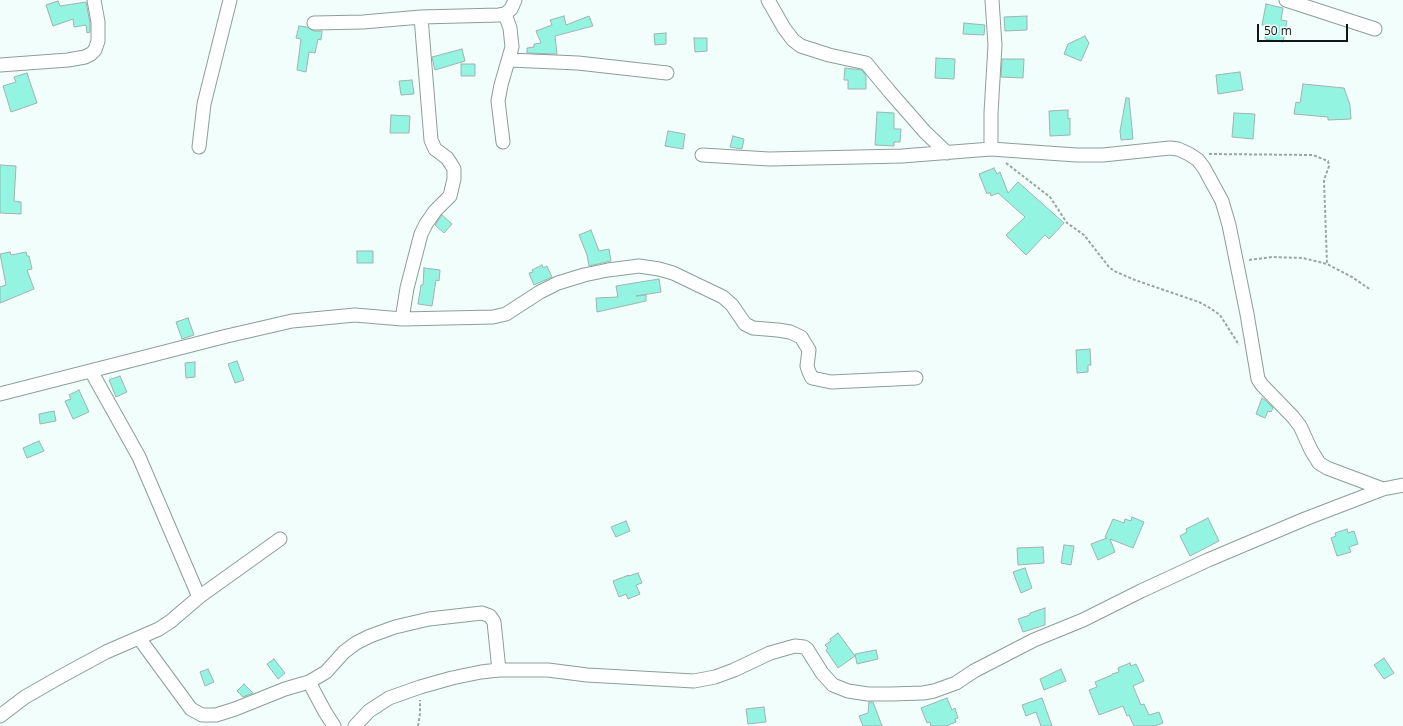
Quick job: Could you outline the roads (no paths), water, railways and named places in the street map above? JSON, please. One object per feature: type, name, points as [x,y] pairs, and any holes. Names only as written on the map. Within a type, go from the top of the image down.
[{"type":"street","points":[[0,65],[68,60],[85,57],[91,54],[95,50],[98,41],[98,22],[94,0]]},
{"type":"street","points":[[199,146],[204,104],[230,0]]},
{"type":"street","points":[[314,23],[363,22],[421,17],[499,15],[505,14],[511,9],[515,0]]},
{"type":"street","points":[[768,0],[784,28],[793,40],[801,46],[829,55],[866,63],[925,132],[947,153]]},
{"type":"street","points":[[990,149],[995,45],[992,0]]},
{"type":"street","points":[[1286,0],[1375,29]]},
{"type":"street","points":[[503,142],[498,101],[512,47],[512,39],[505,14]]},
{"type":"street","points":[[402,319],[407,288],[422,234],[426,224],[450,196],[454,179],[454,169],[447,158],[435,149],[431,140],[421,17]]},
{"type":"street","points":[[509,60],[578,63],[667,73]]},
{"type":"street","points":[[702,155],[791,159],[895,156],[990,149],[1076,155],[1110,154],[1170,148],[1178,149],[1189,154],[1198,160],[1222,201],[1229,225],[1247,314],[1258,379],[1300,426],[1319,463],[1327,468],[1383,489]]},
{"type":"street","points":[[0,394],[227,336],[292,321],[354,316],[402,319],[493,317],[506,314],[540,292],[558,283],[584,275],[639,266],[673,273],[723,296],[732,305],[745,324],[753,328],[790,332],[801,337],[809,350],[807,366],[812,378],[831,382],[916,378]]},
{"type":"street","points":[[91,370],[139,457],[199,597]]},
{"type":"street","points":[[354,726],[369,711],[389,698],[452,678],[499,670],[548,670],[587,675],[694,681],[715,677],[770,653],[795,646],[804,647],[810,651],[822,673],[833,685],[848,691],[868,694],[891,694],[923,693],[934,691],[956,683],[974,671],[1034,640],[1084,620],[1141,591],[1208,560],[1305,519],[1383,489],[1403,485]]},
{"type":"street","points":[[0,716],[25,697],[60,677],[106,652],[139,638],[171,621],[199,597],[280,539]]},
{"type":"street","points":[[139,638],[191,709],[202,715],[216,715],[285,689],[309,682],[326,672],[344,652],[356,643],[394,627],[429,619],[477,613],[490,616],[494,622],[499,670]]},
{"type":"street","points":[[309,682],[334,726]]}]
